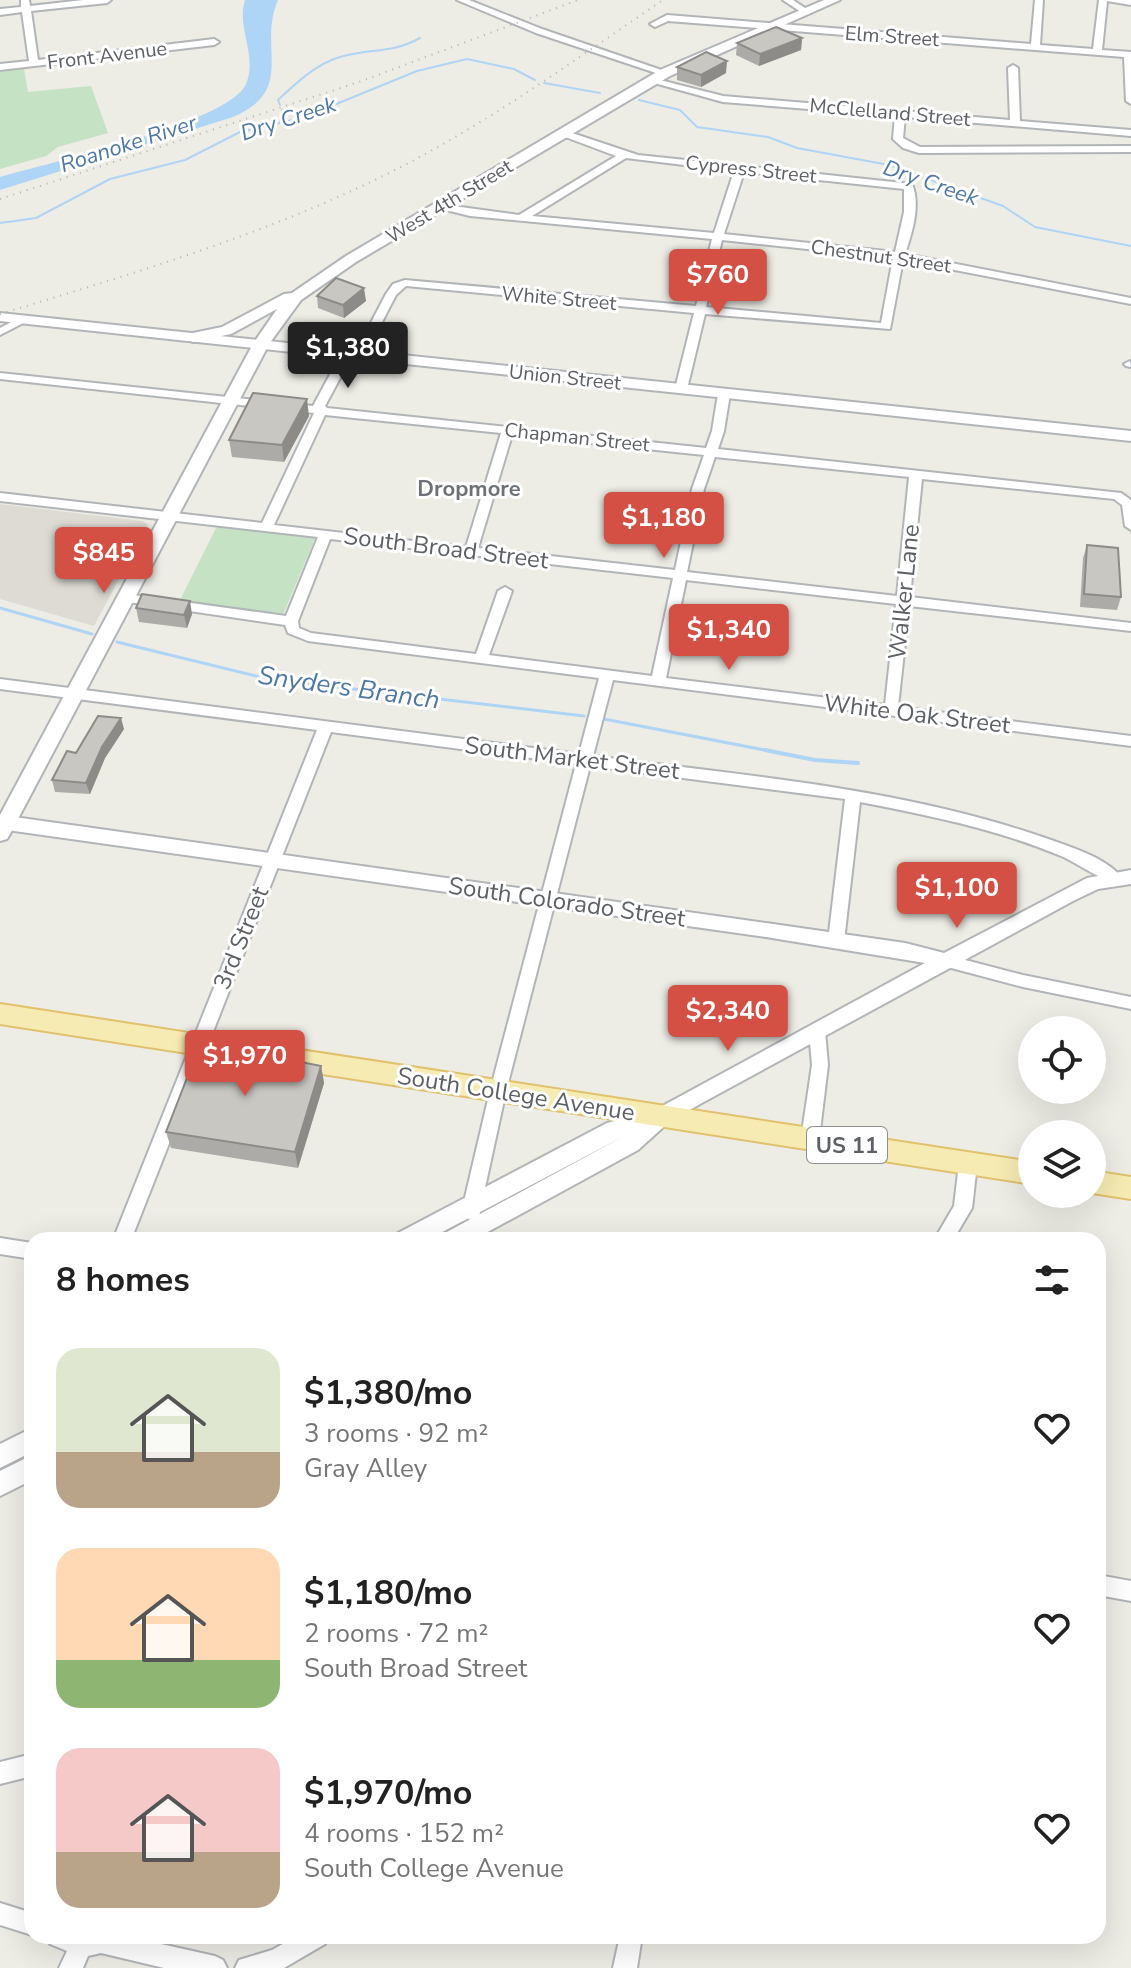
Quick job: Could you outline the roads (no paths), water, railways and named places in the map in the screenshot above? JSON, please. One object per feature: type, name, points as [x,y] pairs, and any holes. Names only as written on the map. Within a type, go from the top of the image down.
[{"type":"main road","name":"West 4th Street","points":[[2,826],[261,344],[284,310],[305,289],[658,77],[834,0]]},
{"type":"main road","points":[[193,337],[226,331],[305,289]]},
{"type":"main road","name":"South College Avenue","points":[[0,1014],[1018,1171]]},
{"type":"main road","points":[[1106,1184],[1131,1188]]},
{"type":"street","points":[[0,12],[25,4],[107,0]]},
{"type":"street","name":"McClelland Street","points":[[461,0],[723,99],[1131,133]]},
{"type":"street","points":[[787,0],[807,12]]},
{"type":"street","points":[[1035,47],[1039,0]]},
{"type":"street","points":[[1097,52],[1103,0]]},
{"type":"street","points":[[1111,0],[1131,2]]},
{"type":"street","points":[[25,4],[34,63]]},
{"type":"street","name":"Elm Street","points":[[655,24],[667,18],[1129,54]]},
{"type":"street","name":"Front Avenue","points":[[0,67],[214,42]]},
{"type":"street","points":[[1129,54],[1131,101]]},
{"type":"street","points":[[1013,68],[1015,123]]},
{"type":"street","points":[[900,113],[897,131],[901,143],[936,152],[1131,149]]},
{"type":"street","name":"Cypress Street","points":[[563,133],[624,155],[905,184],[911,192],[900,256]]},
{"type":"street","points":[[521,218],[624,155]]},
{"type":"street","points":[[681,389],[718,237],[740,168]]},
{"type":"street","name":"Chestnut Street","points":[[439,207],[900,256],[1131,301]]},
{"type":"street","name":"White Street","points":[[354,355],[397,286],[409,283],[886,327],[900,256]]},
{"type":"street","name":"Union Street","points":[[0,317],[1131,436]]},
{"type":"street","points":[[0,332],[23,320]]},
{"type":"street","points":[[267,527],[320,409],[354,355]]},
{"type":"street","name":"Chapman Street","points":[[0,376],[1117,496],[1128,504],[1131,526]]},
{"type":"street","points":[[658,682],[698,489],[718,431],[724,394]]},
{"type":"street","points":[[471,551],[508,429]]},
{"type":"street","name":"Walker Lane","points":[[891,711],[916,474]]},
{"type":"street","name":"South Broad Street","points":[[0,497],[1131,627]]},
{"type":"street","points":[[126,598],[291,621],[326,533]]},
{"type":"street","points":[[481,660],[505,591]]},
{"type":"street","name":"White Oak Street","points":[[291,621],[296,633],[322,640],[1131,741]]},
{"type":"street","points":[[460,1232],[474,1217],[498,1091],[607,675]]},
{"type":"street","name":"South Market Street","points":[[0,684],[853,795],[1081,856],[1123,878]]},
{"type":"street","name":"3rd Street","points":[[125,1232],[326,726]]},
{"type":"street","points":[[836,941],[853,795]]},
{"type":"street","name":"South Colorado Street","points":[[2,826],[836,941],[946,961],[1023,981],[1131,1003]]},
{"type":"street","points":[[430,1232],[474,1217],[615,1129],[662,1116],[1066,896],[1094,883],[1123,878]]},
{"type":"street","points":[[810,1139],[820,1065],[817,1031]]},
{"type":"street","points":[[949,1232],[965,1198],[968,1164]]},
{"type":"street","points":[[0,1246],[24,1250]]},
{"type":"street","points":[[0,1457],[24,1444]]},
{"type":"street","points":[[0,1484],[24,1471]]},
{"type":"street","points":[[1106,1586],[1131,1591]]},
{"type":"street","points":[[0,1773],[24,1767]]},
{"type":"street","points":[[0,1914],[24,1922]]},
{"type":"street","points":[[76,1944],[91,1944]]},
{"type":"street","points":[[110,1944],[215,1968]]},
{"type":"street","points":[[259,1967],[299,1944]]},
{"type":"street","points":[[625,1968],[630,1944]]},
{"type":"street","points":[[71,1968],[81,1946]]},
{"type":"water","name":"Roanoke River","points":[[245,0],[278,0],[271,35],[270,81],[264,94],[252,106],[233,117],[0,190],[0,177],[173,127],[233,98],[246,84],[249,73],[249,52],[243,21]]},
{"type":"waterway","points":[[280,105],[278,100],[292,87],[331,60],[390,49],[420,38]]},
{"type":"waterway","name":"Dry Creek","points":[[0,223],[36,218],[110,179],[185,160],[240,132],[302,118],[417,71],[467,59],[514,69],[535,80]]},
{"type":"waterway","name":"Dry Creek","points":[[544,83],[600,93]]},
{"type":"waterway","name":"Dry Creek","points":[[639,100],[680,110],[697,127],[768,137],[797,148],[889,165],[1003,206],[1035,227],[1131,246]]},
{"type":"waterway","points":[[280,122],[282,110]]},
{"type":"waterway","name":"Snyders Branch","points":[[0,608],[92,634]]},
{"type":"waterway","name":"Snyders Branch","points":[[117,642],[268,679],[584,716]]},
{"type":"waterway","name":"Snyders Branch","points":[[604,719],[775,752]]},
{"type":"waterway","name":"Snyders Branch","points":[[765,750],[775,752]]},
{"type":"waterway","name":"Snyders Branch","points":[[775,752],[815,760],[858,763]]},
{"type":"railway","points":[[0,199],[359,82],[578,0]]},
{"type":"railway","points":[[0,314],[202,250],[349,192],[466,131],[663,0]]},
{"type":"district","name":"Dropmore","points":[[469,488]]}]
